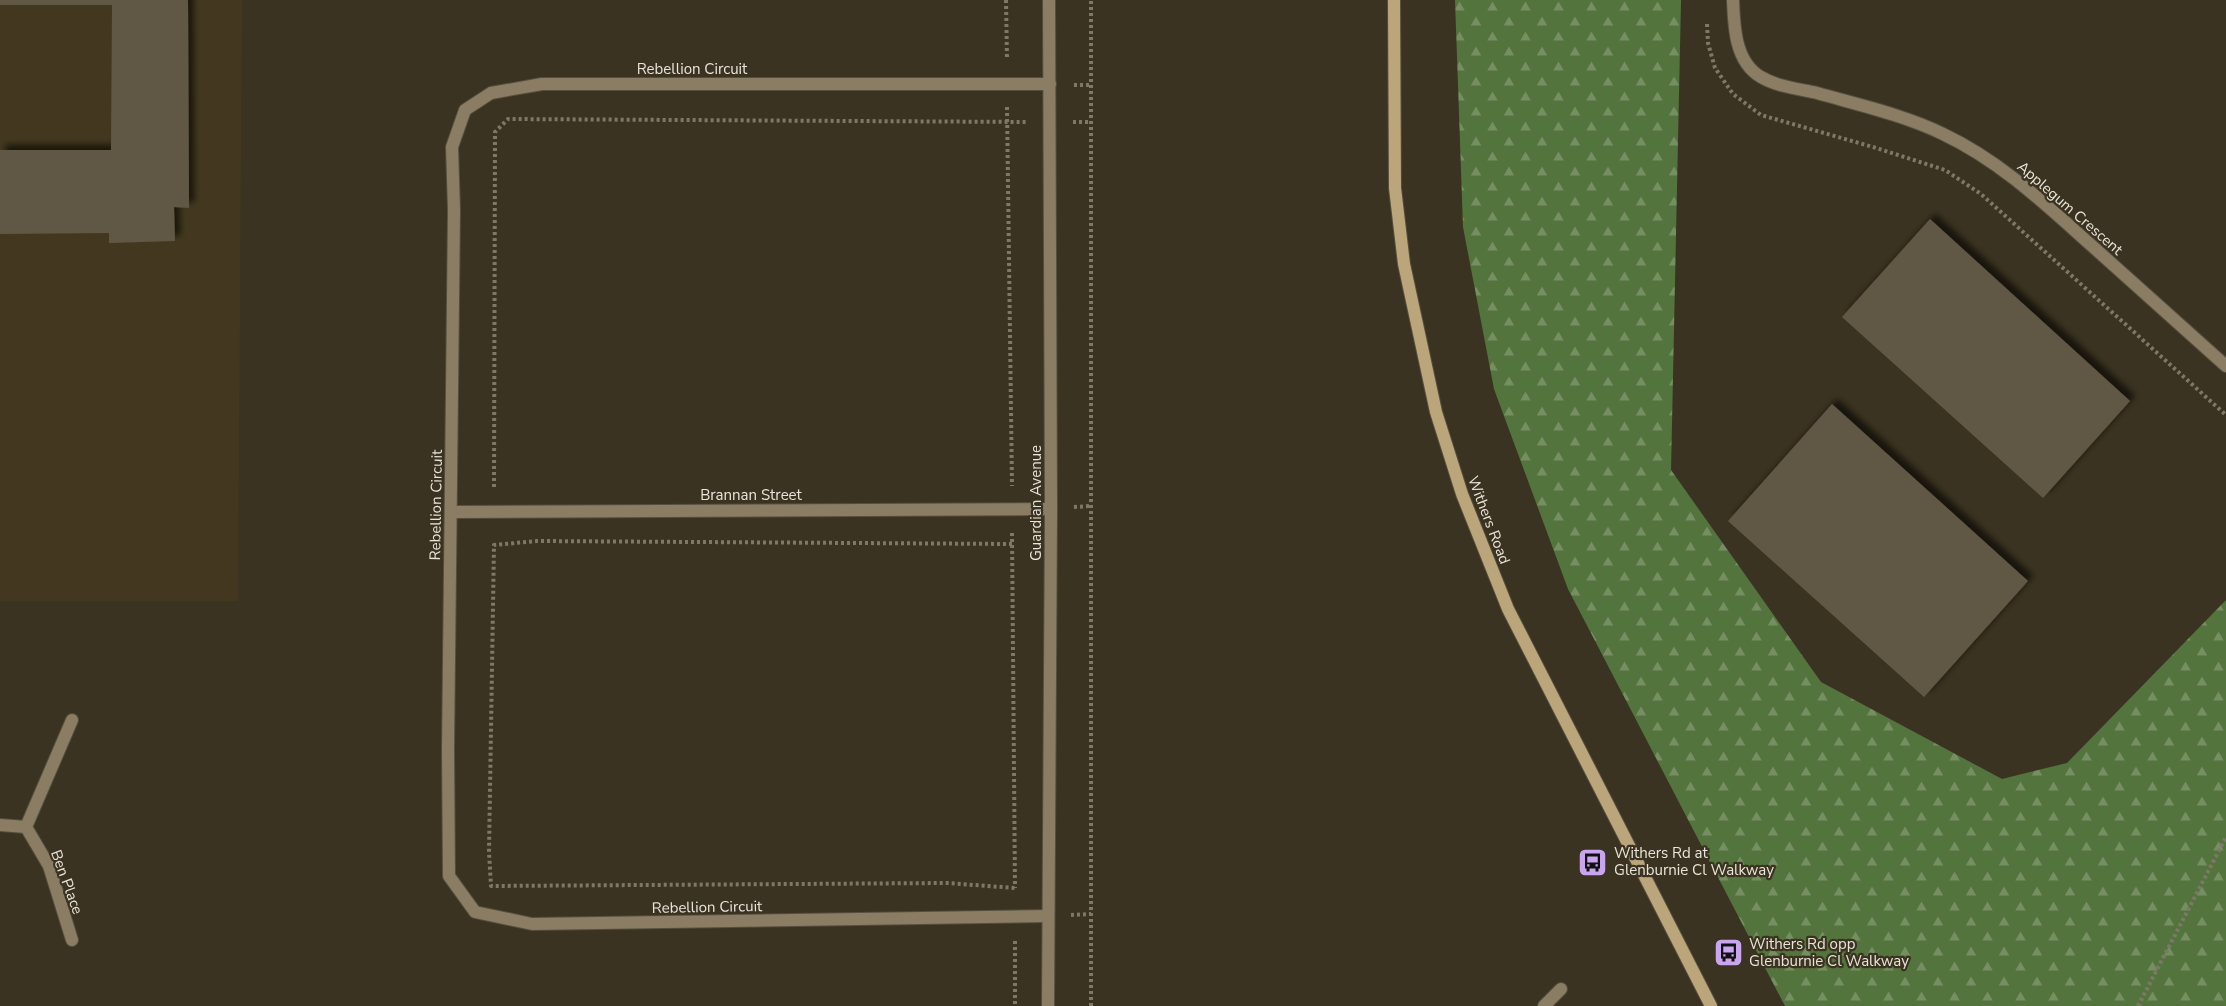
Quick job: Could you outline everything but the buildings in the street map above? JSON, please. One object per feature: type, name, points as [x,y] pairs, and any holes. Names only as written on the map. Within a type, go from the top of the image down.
[{"type":"main road","name":"Withers Road","points":[[1394,0],[1395,188],[1404,264],[1436,412],[1462,494],[1508,609],[1712,1006]]},
{"type":"street","name":"Guardian Avenue","points":[[1047,1006],[1051,509],[1049,0]]},
{"type":"street","name":"Applegum Crescent","points":[[1733,0],[1734,22],[1741,57],[1760,77],[1787,87],[1898,116],[1942,133],[1984,156],[2028,188],[2226,366]]},
{"type":"street","name":"Rebellion Circuit","points":[[1047,916],[532,924],[475,912],[449,876],[448,750],[454,210],[452,147],[465,110],[491,93],[542,84],[1050,84]]},
{"type":"street","name":"Brannan Street","points":[[451,512],[1051,509]]},
{"type":"street","points":[[0,825],[26,827],[72,720]]},
{"type":"street","name":"Ben Place","points":[[26,827],[49,866],[72,940]]},
{"type":"street","points":[[1544,1006],[1561,989]]},
{"type":"path","points":[[1091,0],[1091,1006]]},
{"type":"path","points":[[1707,21],[1708,43],[1715,68],[1733,94],[1761,115],[1945,170],[1981,194],[2226,415]]},
{"type":"path","points":[[1015,888],[948,883],[491,886],[489,852],[494,545],[495,132],[508,119],[1091,122]]},
{"type":"path","points":[[494,545],[537,541],[1012,544]]},
{"type":"path","points":[[2138,1006],[2226,837]]},
{"type":"shaded area","points":[[0,0],[242,0],[238,601],[0,601]]},
{"type":"green space","points":[[1455,0],[1681,0],[1671,470],[1821,682],[2002,779],[2067,763],[2226,600],[2226,1006],[1785,1006],[1568,589],[1494,389],[1463,227]]},
{"type":"place","name":"Withers Rd at Glenburnie Cl Walkway","points":[[1593,862]]},
{"type":"place","name":"Withers Rd opp Glenburnie Cl Walkway","points":[[1728,953]]}]
